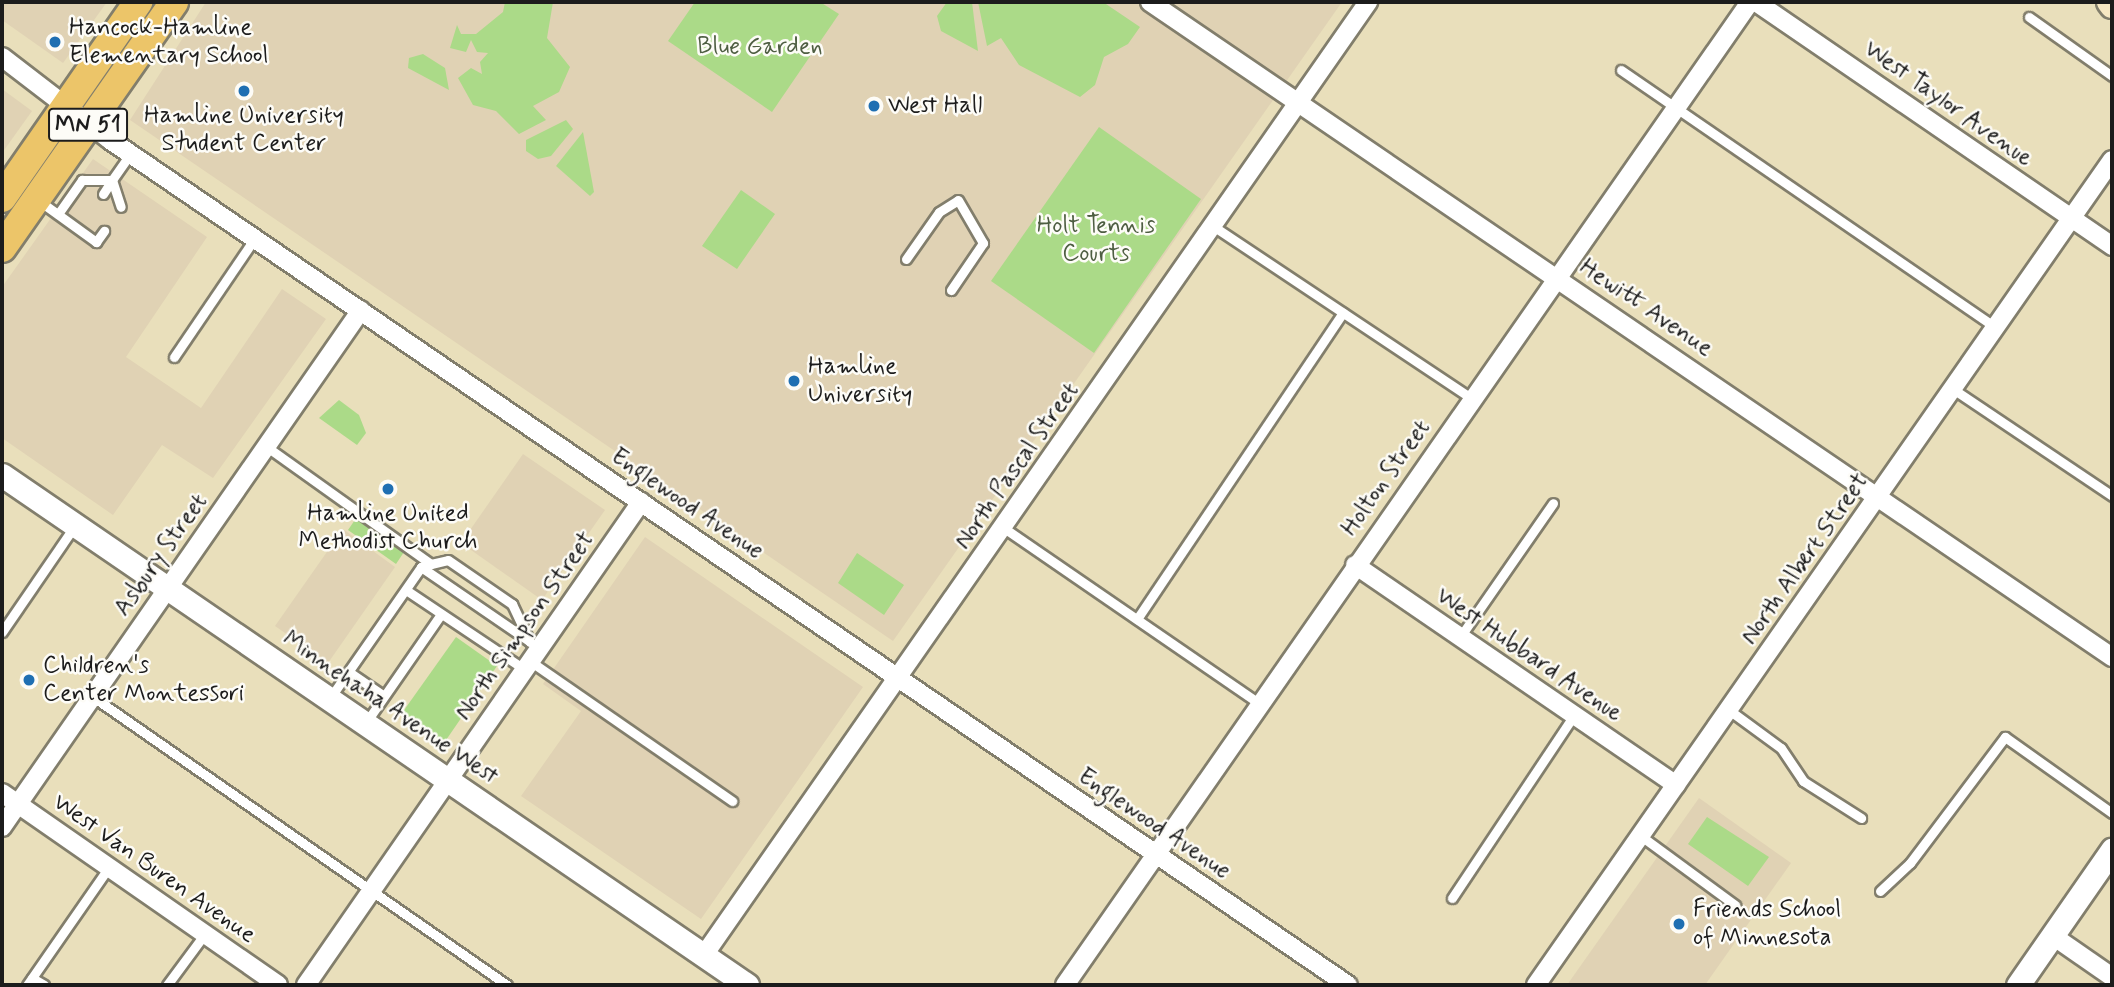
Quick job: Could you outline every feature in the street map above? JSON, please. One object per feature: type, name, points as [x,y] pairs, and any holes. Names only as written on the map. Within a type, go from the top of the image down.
[{"type":"main road","name":"MN 51","points":[[2,198],[138,2]]},
{"type":"main road","name":"MN 51","points":[[2,248],[47,206],[89,123],[174,2]]},
{"type":"main road","points":[[2109,2],[2112,6]]},
{"type":"street","name":"Hewitt Avenue","points":[[1150,2],[2112,657]]},
{"type":"street","name":"North Pascal Street","points":[[704,955],[899,679],[1368,2]]},
{"type":"street","name":"Holton Street","points":[[1065,985],[1355,565],[1559,279],[1750,2]]},
{"type":"street","name":"West Taylor Avenue","points":[[1756,2],[2112,246]]},
{"type":"street","name":"Englewood Avenue","points":[[2,57],[131,153],[1348,985]]},
{"type":"street","name":"North Albert Street","points":[[1536,985],[2112,160]]},
{"type":"street","name":"Asbury Street","points":[[2,827],[361,310]]},
{"type":"street","name":"Minnehaha Avenue West","points":[[2,475],[746,985]]},
{"type":"street","name":"North Simpson Street","points":[[306,985],[372,894],[531,655],[641,502]]},
{"type":"street","name":"West Hubbard Avenue","points":[[1355,565],[1676,785]]},
{"type":"street","name":"West Van Buren Avenue","points":[[2,793],[278,985]]},
{"type":"street","points":[[2018,985],[2112,850]]},
{"type":"street","points":[[2053,936],[2112,976]]},
{"type":"lane","points":[[2029,18],[2112,76]]},
{"type":"lane","points":[[1621,70],[1996,328]]},
{"type":"lane","points":[[103,194],[131,153]]},
{"type":"lane","points":[[104,231],[96,242],[47,206],[82,180],[112,180]]},
{"type":"lane","points":[[112,180],[121,207]]},
{"type":"lane","points":[[906,259],[939,212],[958,200],[983,243],[951,290]]},
{"type":"lane","points":[[78,229],[85,218]]},
{"type":"lane","points":[[1213,226],[1472,400]]},
{"type":"lane","points":[[174,358],[255,238]]},
{"type":"lane","points":[[1137,619],[1343,313]]},
{"type":"lane","points":[[1953,389],[2112,496]]},
{"type":"lane","points":[[267,447],[431,564]]},
{"type":"lane","points":[[1460,637],[1553,503]]},
{"type":"lane","points":[[2,632],[75,526]]},
{"type":"lane","points":[[1004,528],[1259,704]]},
{"type":"lane","points":[[330,699],[421,568],[448,560],[512,604],[531,655]]},
{"type":"lane","points":[[421,568],[531,655],[732,801]]},
{"type":"lane","points":[[406,590],[441,614],[531,655]]},
{"type":"lane","points":[[366,723],[441,614]]},
{"type":"lane","points":[[349,672],[384,696]]},
{"type":"lane","points":[[93,697],[372,894],[507,985]]},
{"type":"lane","points":[[1729,710],[1781,748],[1803,780],[1861,818]]},
{"type":"lane","points":[[1452,898],[1574,715]]},
{"type":"lane","points":[[1880,891],[1910,863],[2005,737],[2112,813]]},
{"type":"lane","points":[[1641,836],[1735,905]]},
{"type":"lane","points":[[44,985],[30,981],[110,867]]},
{"type":"lane","points":[[167,985],[204,935]]},
{"type":"shaded area","name":"Hancock-Hamline Elementary School","points":[[2,2],[107,2],[63,63],[2,20]]},
{"type":"shaded area","name":"Hamline University","points":[[206,2],[1342,2],[893,641],[130,120]]},
{"type":"shaded area","points":[[2,89],[32,111],[2,153]]},
{"type":"shaded area","points":[[93,159],[207,237],[126,357],[201,408],[282,289],[326,319],[213,478],[162,445],[113,515],[2,438],[2,287]]},
{"type":"shaded area","points":[[523,454],[605,510],[542,600],[461,543]]},
{"type":"shaded area","points":[[343,529],[395,567],[328,663],[275,626]]},
{"type":"shaded area","points":[[645,537],[863,687],[701,919],[521,796],[581,711],[543,684]]},
{"type":"shaded area","name":"Friends School of Minnesota","points":[[1699,798],[1791,863],[1705,985],[1567,985]]},
{"type":"green space","points":[[505,2],[553,2],[547,38],[570,67],[559,92],[533,106],[546,120],[519,134],[496,111],[473,105],[458,78],[471,68],[482,74],[480,62],[488,53],[477,52],[471,40],[466,52],[450,48],[457,25],[461,34],[476,34],[503,12]]},
{"type":"green space","name":"Blue Garden","points":[[695,2],[820,2],[839,14],[772,112],[668,41]]},
{"type":"green space","points":[[947,2],[972,2],[978,51],[941,31],[937,16]]},
{"type":"green space","points":[[978,2],[1103,2],[1140,27],[1128,44],[1104,57],[1095,85],[1080,97],[1019,65],[1001,38],[987,46]]},
{"type":"green space","points":[[423,54],[445,68],[449,90],[408,68],[409,58]]},
{"type":"green space","points":[[566,120],[573,129],[551,156],[538,159],[526,151],[526,140]]},
{"type":"green space","name":"Holt Tennis Courts","points":[[1099,127],[1201,199],[1094,353],[991,281]]},
{"type":"green space","points":[[583,132],[594,192],[590,196],[556,166]]},
{"type":"green space","points":[[741,190],[775,214],[737,269],[702,246]]},
{"type":"green space","points":[[339,400],[359,415],[366,433],[357,445],[319,418]]},
{"type":"green space","points":[[359,514],[406,549],[396,564],[348,530]]},
{"type":"green space","points":[[857,553],[904,585],[884,615],[838,583]]},
{"type":"green space","points":[[456,637],[497,666],[444,743],[402,713]]},
{"type":"green space","points":[[1707,817],[1769,857],[1748,886],[1688,844]]},
{"type":"place","name":"Hancock-Hamline Elementary School","points":[[55,42]]},
{"type":"place","name":"Hamline University Student Center","points":[[244,91]]},
{"type":"place","name":"West Hall","points":[[874,106]]},
{"type":"place","name":"Hamline University","points":[[794,381]]},
{"type":"place","name":"Hamline United Methodist Church","points":[[388,489]]},
{"type":"place","name":"Children's Center Montessori","points":[[29,680]]},
{"type":"place","name":"Friends School of Minnesota","points":[[1679,924]]}]
